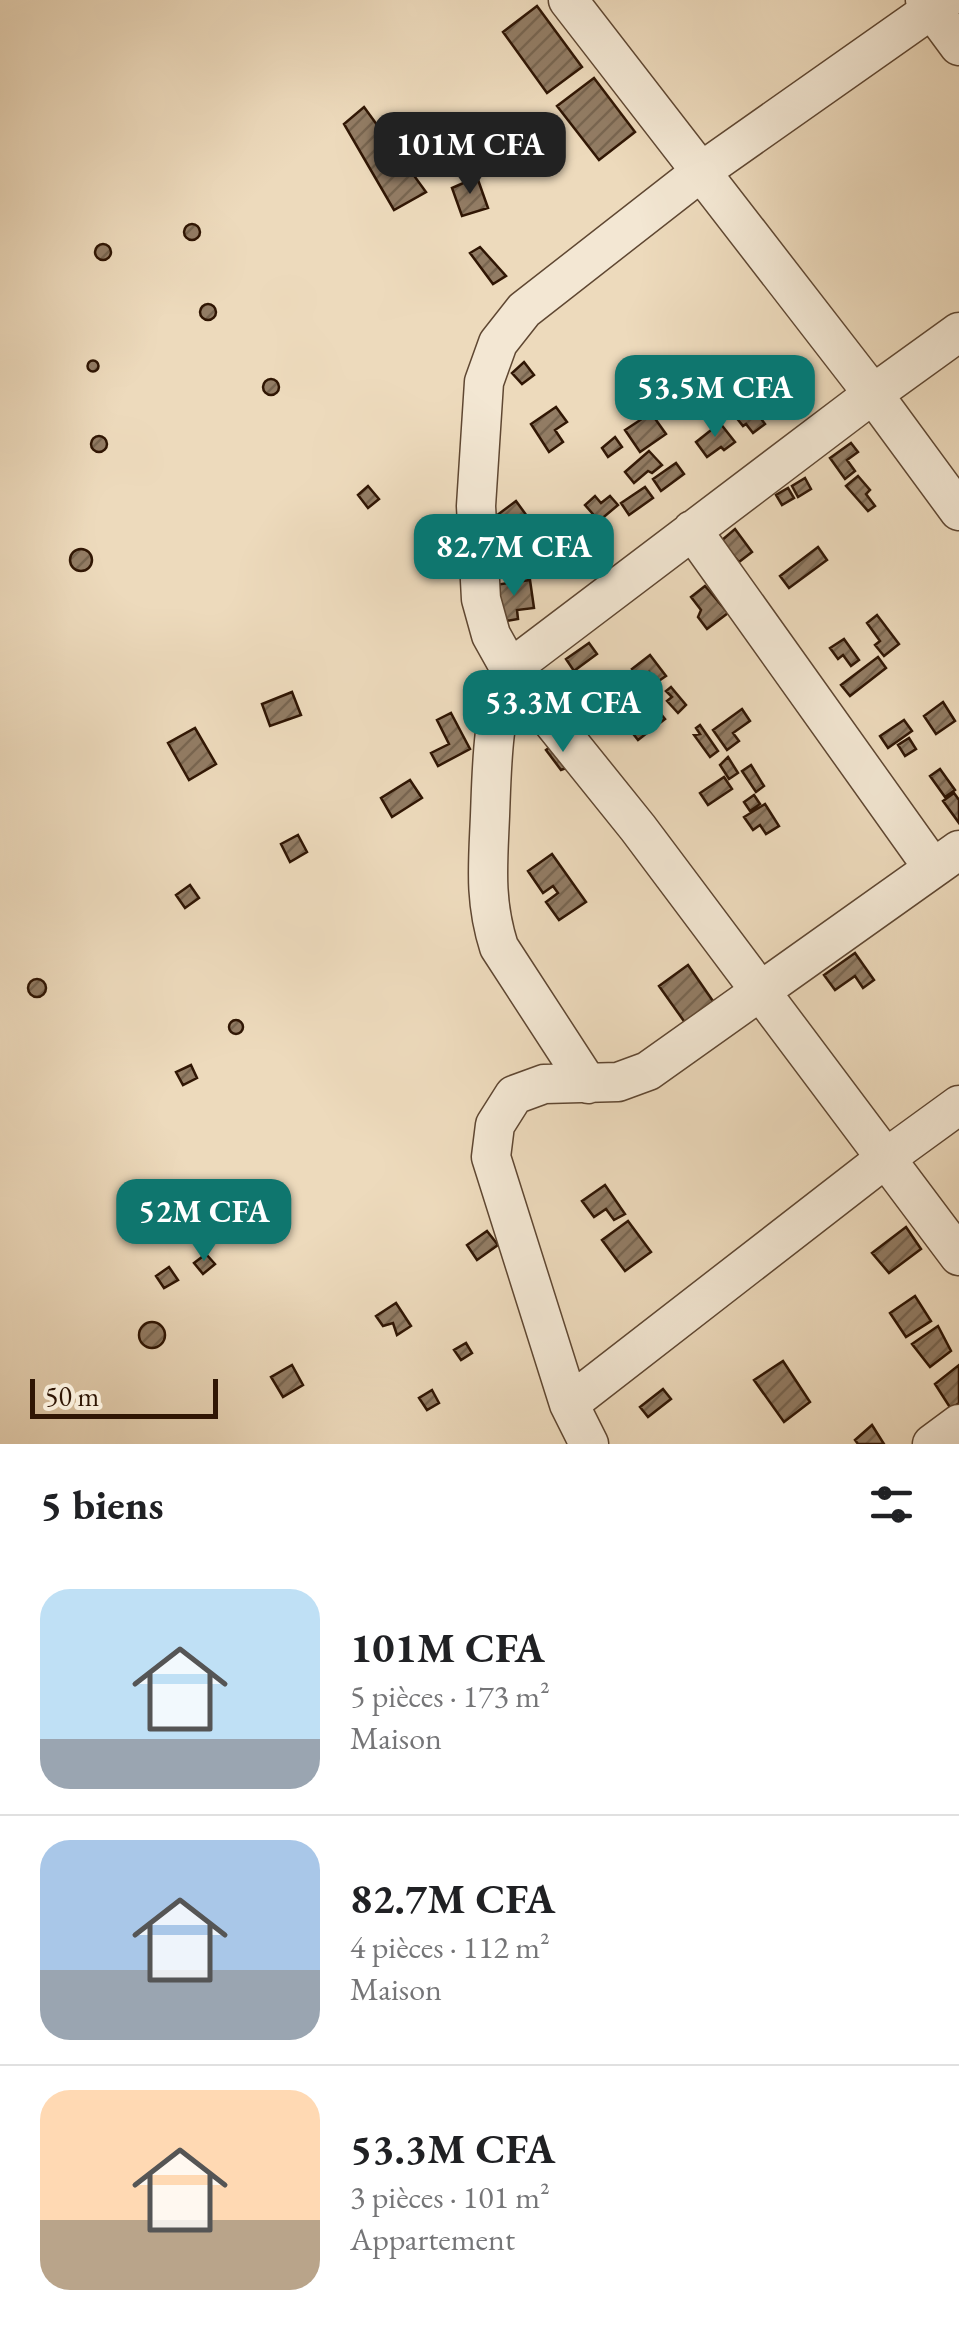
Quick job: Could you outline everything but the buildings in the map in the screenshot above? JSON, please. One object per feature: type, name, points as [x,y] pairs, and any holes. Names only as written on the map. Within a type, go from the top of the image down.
[{"type":"street","points":[[568,0],[959,511]]},
{"type":"street","points":[[959,46],[934,3],[702,171],[524,310],[498,343],[484,382],[476,506],[481,599],[492,635],[510,668],[638,828],[959,1256]]},
{"type":"street","points":[[588,1084],[499,948],[491,923],[486,892],[492,741],[499,700],[510,668],[959,332]]},
{"type":"street","points":[[589,1444],[569,1404],[490,1157],[494,1125],[514,1095],[544,1084],[618,1082],[648,1071],[946,859],[692,530]]},
{"type":"street","points":[[569,1404],[959,1105]]},
{"type":"street","points":[[932,1444],[959,1424]]}]
